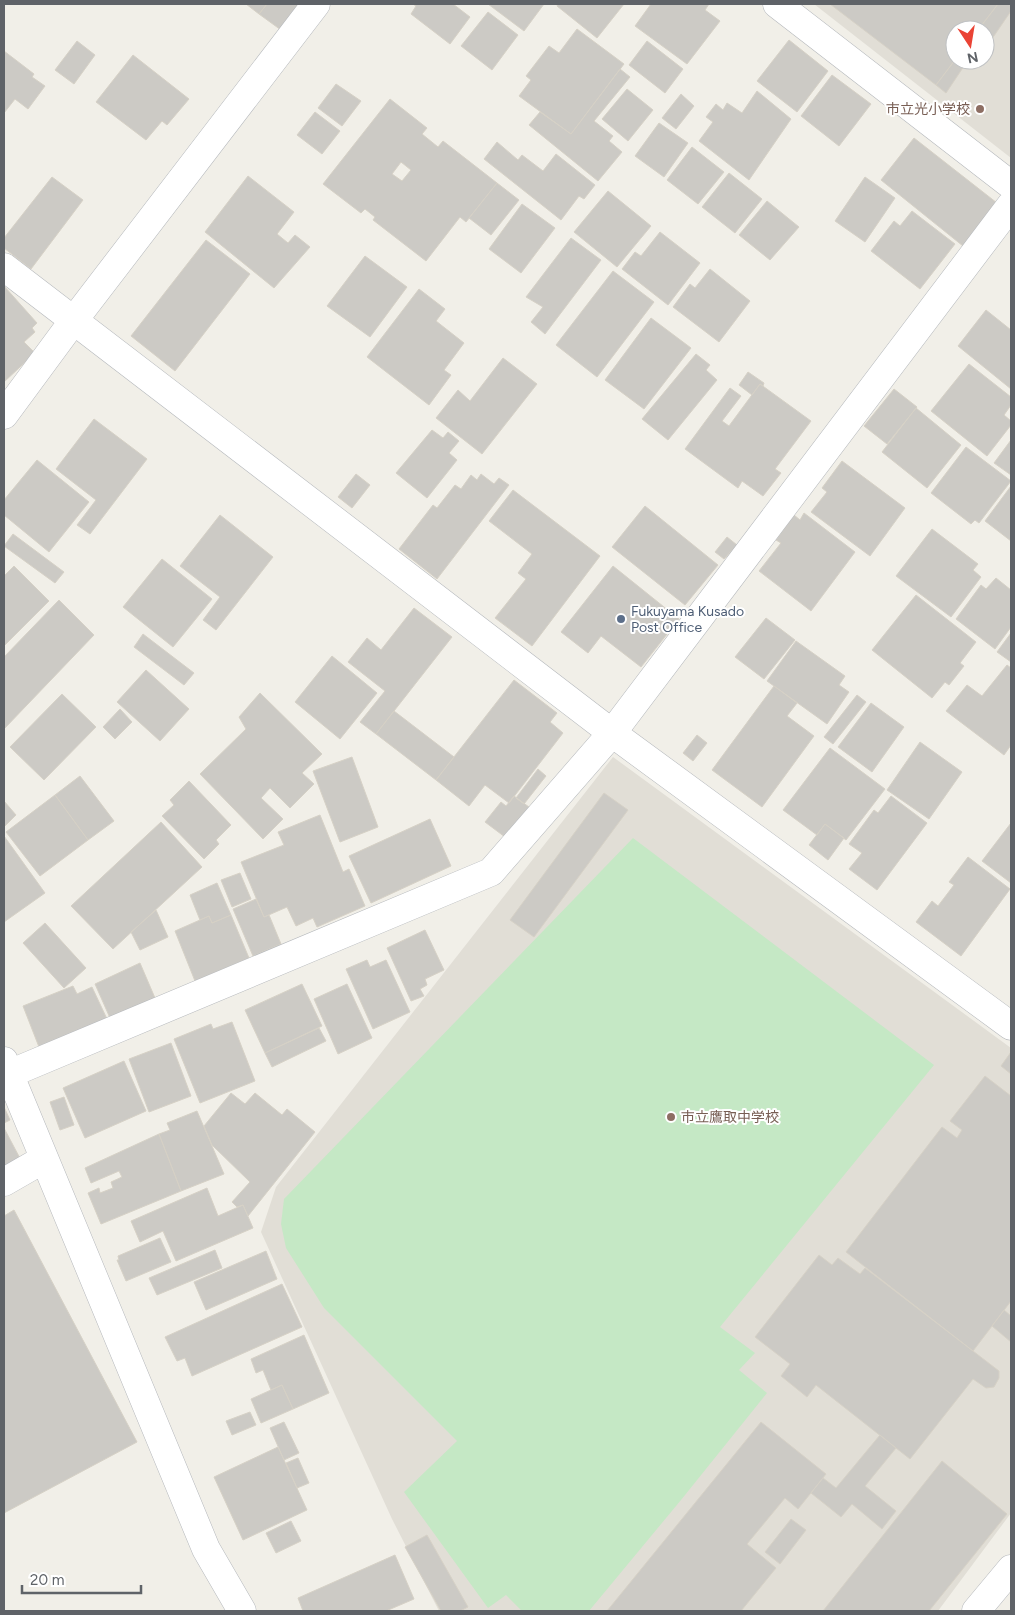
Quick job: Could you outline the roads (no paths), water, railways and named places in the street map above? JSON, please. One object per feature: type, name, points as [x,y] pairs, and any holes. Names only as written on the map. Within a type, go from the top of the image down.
[{"type":"street","points":[[4,415],[74,320],[316,4]]},
{"type":"street","points":[[777,4],[1011,185]]},
{"type":"street","points":[[242,1611],[206,1549],[6,1067],[491,872],[612,733],[1011,205]]},
{"type":"street","points":[[4,267],[612,733],[1011,1026]]},
{"type":"street","points":[[4,1182],[44,1159]]},
{"type":"street","points":[[976,1611],[1011,1568]]},
{"type":"place","name":"市立光小学校","points":[[980,109]]},
{"type":"place","name":"Fukuyama Kusado Post Office","points":[[621,619]]},
{"type":"place","name":"市立鷹取中学校","points":[[671,1117]]}]
